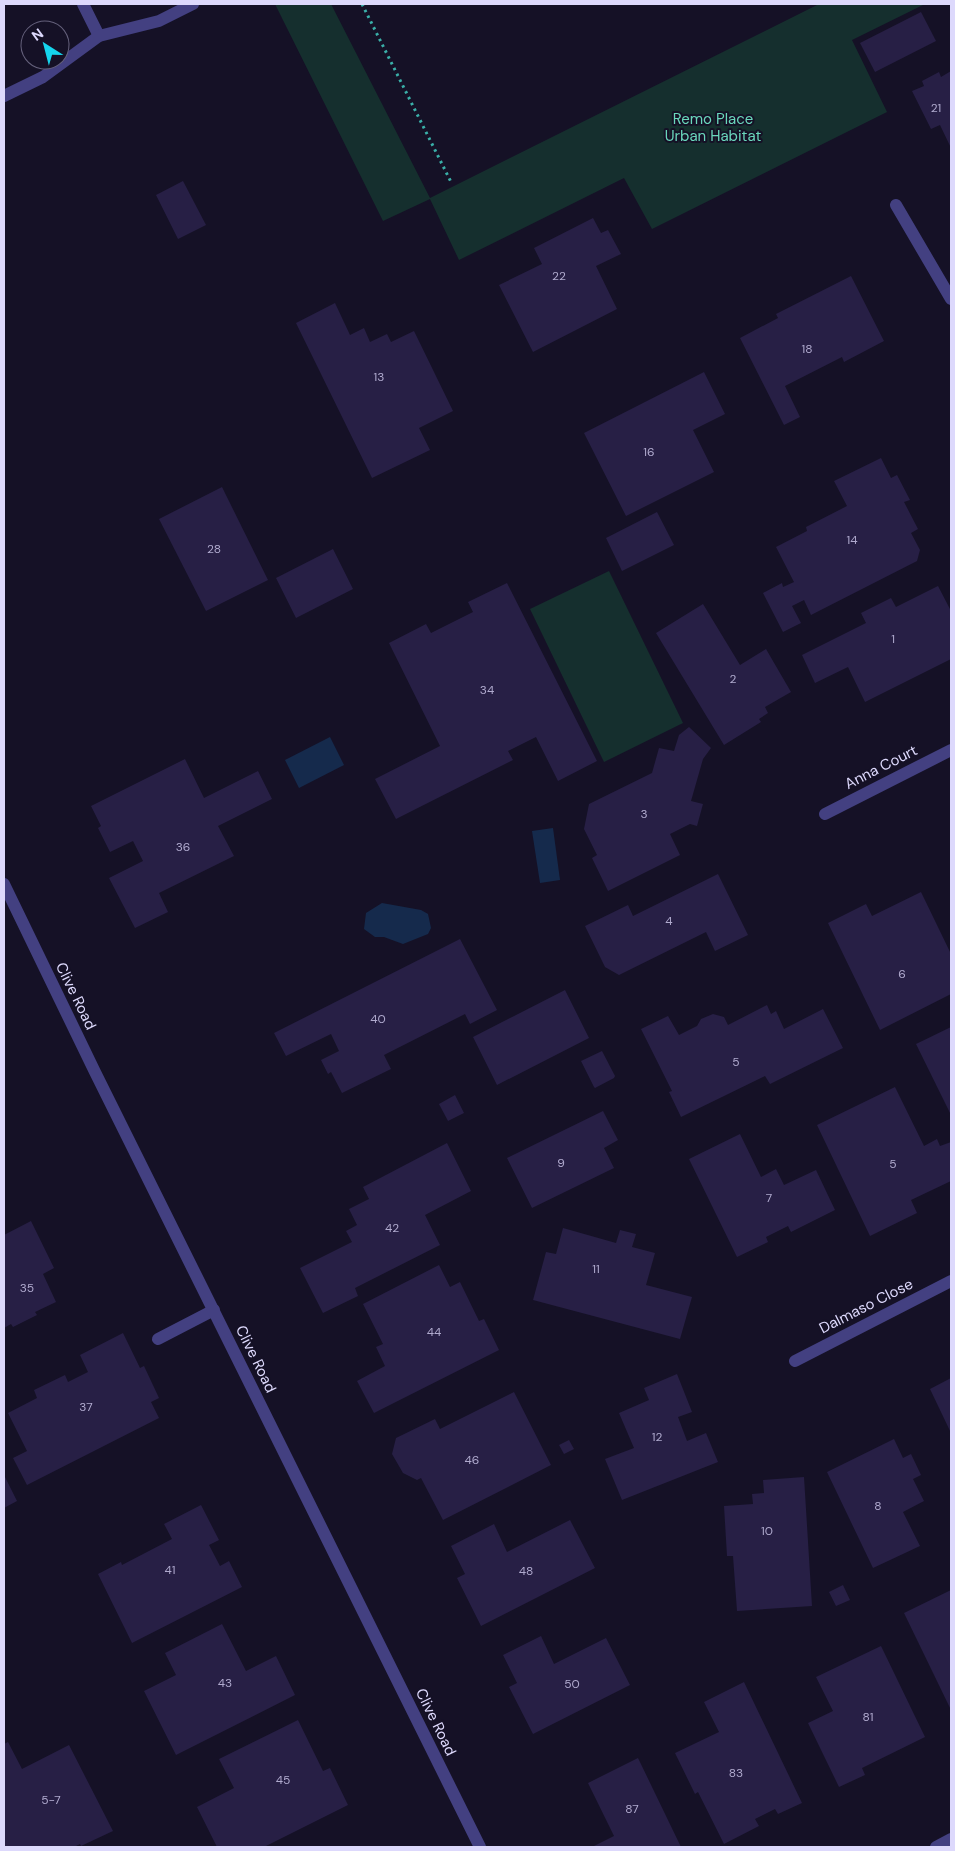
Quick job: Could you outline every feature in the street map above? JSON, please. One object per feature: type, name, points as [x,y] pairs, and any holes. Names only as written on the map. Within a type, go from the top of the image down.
[{"type":"street","points":[[83,4],[98,36]]},
{"type":"street","points":[[4,96],[43,77],[98,36],[159,21],[193,4]]},
{"type":"street","points":[[896,205],[951,296]]},
{"type":"street","name":"Anna Court","points":[[825,814],[951,750]]},
{"type":"street","name":"Clive Road","points":[[4,884],[480,1847]]},
{"type":"street","name":"Dalmaso Close","points":[[795,1361],[951,1280]]},
{"type":"street","points":[[158,1339],[214,1310]]},
{"type":"street","points":[[936,1847],[951,1839]]},
{"type":"path","points":[[362,4],[451,182]]},
{"type":"green space","name":"Remo Place Urban Habitat","points":[[275,4],[331,4],[430,198],[819,4],[925,4],[852,40],[887,112],[652,229],[624,178],[459,260],[430,199],[383,221]]},
{"type":"green space","points":[[609,571],[683,723],[604,762],[530,609]]},
{"type":"water","points":[[330,737],[344,765],[299,788],[285,760]]},
{"type":"water","points":[[553,828],[560,880],[540,883],[532,831]]},
{"type":"water","points":[[382,903],[421,910],[428,914],[431,928],[428,934],[403,944],[384,937],[375,937],[364,929],[366,913]]},
{"type":"building","points":[[921,12],[936,41],[875,72],[860,43]]},
{"type":"building","points":[[951,71],[951,148],[940,125],[931,129],[912,91],[924,86],[922,81],[939,72],[941,77]]},
{"type":"building","points":[[183,181],[206,225],[178,239],[156,195]]},
{"type":"building","points":[[593,218],[601,233],[608,230],[621,254],[596,266],[617,309],[533,352],[499,285],[542,264],[534,248]]},
{"type":"building","points":[[851,276],[884,341],[844,362],[842,357],[785,386],[800,417],[784,425],[740,338],[778,318],[776,314]]},
{"type":"building","points":[[335,303],[350,335],[364,328],[370,342],[387,334],[391,342],[414,331],[453,411],[419,428],[430,450],[372,478],[296,323]]},
{"type":"building","points":[[704,372],[725,414],[693,430],[714,472],[626,516],[584,433]]},
{"type":"building","points":[[881,458],[891,478],[897,475],[910,500],[904,502],[918,529],[911,533],[920,550],[917,561],[811,615],[804,600],[792,606],[801,623],[783,632],[763,593],[782,583],[783,587],[794,582],[776,547],[807,531],[806,527],[847,506],[834,481]]},
{"type":"building","points":[[222,487],[268,580],[206,611],[159,519]]},
{"type":"building","points":[[657,512],[674,545],[622,571],[606,538]]},
{"type":"building","points":[[333,549],[353,589],[296,618],[276,578]]},
{"type":"building","points":[[507,583],[597,761],[558,781],[536,737],[508,751],[513,760],[396,819],[375,779],[440,746],[389,643],[426,624],[431,633],[473,612],[468,602]]},
{"type":"building","points":[[938,586],[951,611],[951,659],[865,702],[848,667],[815,683],[802,655],[866,623],[861,613],[891,598],[896,607]]},
{"type":"building","points":[[703,604],[740,665],[766,649],[791,692],[765,707],[768,713],[759,719],[761,722],[724,745],[656,633]]},
{"type":"building","points":[[689,727],[711,748],[703,759],[691,801],[703,804],[697,826],[690,824],[670,834],[680,855],[608,891],[592,858],[597,855],[584,829],[589,804],[652,773],[659,748],[674,751],[679,735]]},
{"type":"building","points":[[185,759],[204,798],[258,771],[272,799],[218,826],[234,856],[159,893],[168,912],[135,928],[109,878],[143,861],[133,841],[110,852],[98,828],[101,826],[91,806]]},
{"type":"building","points":[[718,874],[748,935],[715,951],[706,932],[619,975],[605,967],[585,926],[628,905],[633,916]]},
{"type":"building","points":[[921,892],[951,954],[951,994],[880,1030],[828,923],[866,904],[872,916]]},
{"type":"building","points":[[460,939],[497,1010],[470,1024],[465,1014],[384,1055],[391,1069],[342,1093],[331,1072],[328,1074],[321,1060],[339,1051],[331,1034],[286,1056],[274,1033]]},
{"type":"building","points":[[565,990],[589,1038],[497,1085],[473,1037]]},
{"type":"building","points":[[767,1005],[771,1014],[776,1011],[784,1029],[823,1009],[843,1048],[770,1084],[765,1076],[681,1117],[669,1092],[672,1091],[641,1029],[668,1016],[679,1035],[697,1026],[701,1019],[713,1014],[724,1017],[728,1025]]},
{"type":"building","points":[[951,1027],[951,1115],[916,1044]]},
{"type":"building","points":[[602,1051],[615,1076],[595,1088],[581,1061]]},
{"type":"building","points":[[895,1087],[924,1146],[937,1139],[940,1146],[951,1142],[951,1181],[911,1200],[917,1213],[870,1236],[817,1125]]},
{"type":"building","points":[[455,1095],[464,1113],[448,1121],[439,1104]]},
{"type":"building","points":[[603,1111],[618,1140],[604,1148],[614,1168],[532,1208],[507,1158]]},
{"type":"building","points":[[740,1134],[761,1177],[776,1169],[784,1185],[816,1170],[835,1210],[791,1232],[788,1226],[766,1237],[768,1242],[737,1257],[689,1159]]},
{"type":"building","points":[[447,1143],[471,1191],[425,1215],[440,1245],[355,1288],[358,1296],[323,1313],[300,1268],[352,1242],[346,1231],[357,1225],[349,1209],[369,1199],[363,1187]]},
{"type":"building","points":[[31,1221],[54,1268],[43,1274],[56,1302],[35,1312],[37,1315],[13,1327],[11,1324],[4,1328],[4,1235]]},
{"type":"building","points":[[563,1228],[616,1243],[620,1230],[636,1234],[632,1247],[655,1253],[646,1285],[692,1297],[680,1339],[533,1300],[546,1252],[556,1254]]},
{"type":"building","points":[[439,1265],[450,1287],[460,1282],[479,1321],[484,1319],[499,1350],[374,1413],[357,1381],[385,1366],[376,1347],[383,1344],[363,1304]]},
{"type":"building","points":[[123,1333],[140,1368],[144,1366],[159,1398],[151,1402],[159,1418],[27,1485],[13,1458],[27,1451],[8,1413],[37,1398],[34,1390],[65,1375],[68,1382],[88,1372],[80,1355]]},
{"type":"building","points":[[677,1374],[692,1412],[678,1417],[687,1441],[706,1433],[718,1462],[622,1500],[605,1459],[634,1448],[619,1413],[649,1400],[644,1388]]},
{"type":"building","points":[[951,1378],[951,1433],[930,1389]]},
{"type":"building","points":[[514,1392],[551,1465],[443,1520],[421,1478],[417,1480],[403,1473],[392,1454],[396,1438],[435,1419],[440,1429]]},
{"type":"building","points":[[894,1439],[903,1458],[911,1454],[921,1475],[913,1479],[924,1501],[903,1512],[920,1546],[873,1568],[827,1472]]},
{"type":"building","points":[[569,1440],[574,1449],[564,1454],[559,1445]]},
{"type":"building","points":[[4,1475],[17,1501],[4,1508]]},
{"type":"building","points":[[804,1477],[812,1606],[737,1611],[733,1556],[727,1556],[724,1506],[753,1504],[752,1494],[764,1493],[763,1480]]},
{"type":"building","points":[[201,1505],[219,1540],[209,1545],[220,1566],[229,1561],[242,1587],[132,1643],[98,1574],[121,1562],[122,1565],[172,1539],[164,1524]]},
{"type":"building","points":[[570,1520],[595,1568],[481,1626],[457,1578],[465,1574],[451,1546],[494,1524],[507,1552]]},
{"type":"building","points":[[843,1585],[850,1600],[836,1606],[829,1592]]},
{"type":"building","points":[[951,1590],[951,1710],[904,1613]]},
{"type":"building","points":[[222,1624],[246,1671],[276,1656],[295,1695],[176,1755],[144,1691],[176,1675],[165,1653]]},
{"type":"building","points":[[541,1636],[554,1664],[606,1638],[630,1685],[533,1734],[509,1687],[517,1683],[503,1655]]},
{"type":"building","points":[[881,1646],[925,1737],[862,1768],[865,1775],[839,1787],[808,1723],[833,1711],[816,1677]]},
{"type":"building","points":[[744,1682],[802,1803],[778,1814],[775,1809],[755,1819],[759,1826],[724,1844],[698,1792],[695,1794],[675,1753],[719,1732],[704,1702]]},
{"type":"building","points":[[298,1720],[323,1771],[330,1768],[348,1805],[264,1847],[217,1847],[197,1807],[234,1788],[219,1759]]},
{"type":"building","points":[[8,1742],[22,1769],[69,1745],[113,1831],[81,1846],[80,1844],[74,1847],[4,1847],[4,1744]]},
{"type":"building","points":[[638,1758],[681,1847],[592,1847],[614,1836],[588,1783]]}]
